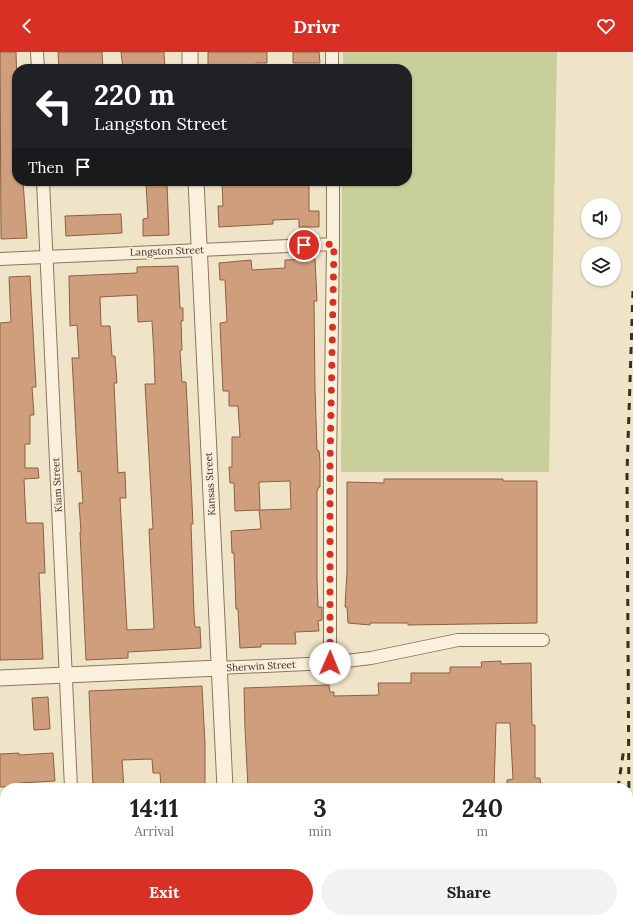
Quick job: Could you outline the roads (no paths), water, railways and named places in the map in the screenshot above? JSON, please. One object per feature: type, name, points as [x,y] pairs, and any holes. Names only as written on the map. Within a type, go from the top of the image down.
[{"type":"street","points":[[37,52],[38,64]]},
{"type":"street","points":[[190,52],[190,64]]},
{"type":"street","points":[[332,52],[332,64]]},
{"type":"street","name":"Kiam Street","points":[[43,186],[71,783]]},
{"type":"street","name":"Kansas Street","points":[[196,186],[225,783]]},
{"type":"street","points":[[330,663],[330,465],[334,244],[333,186]]},
{"type":"street","name":"Langston Street","points":[[0,259],[334,244]]},
{"type":"street","name":"Sherwin Street","points":[[0,678],[330,663],[371,658],[458,640],[543,640]]},
{"type":"railway","points":[[629,783],[627,472],[633,291]]},
{"type":"railway","points":[[619,783],[624,748]]}]
